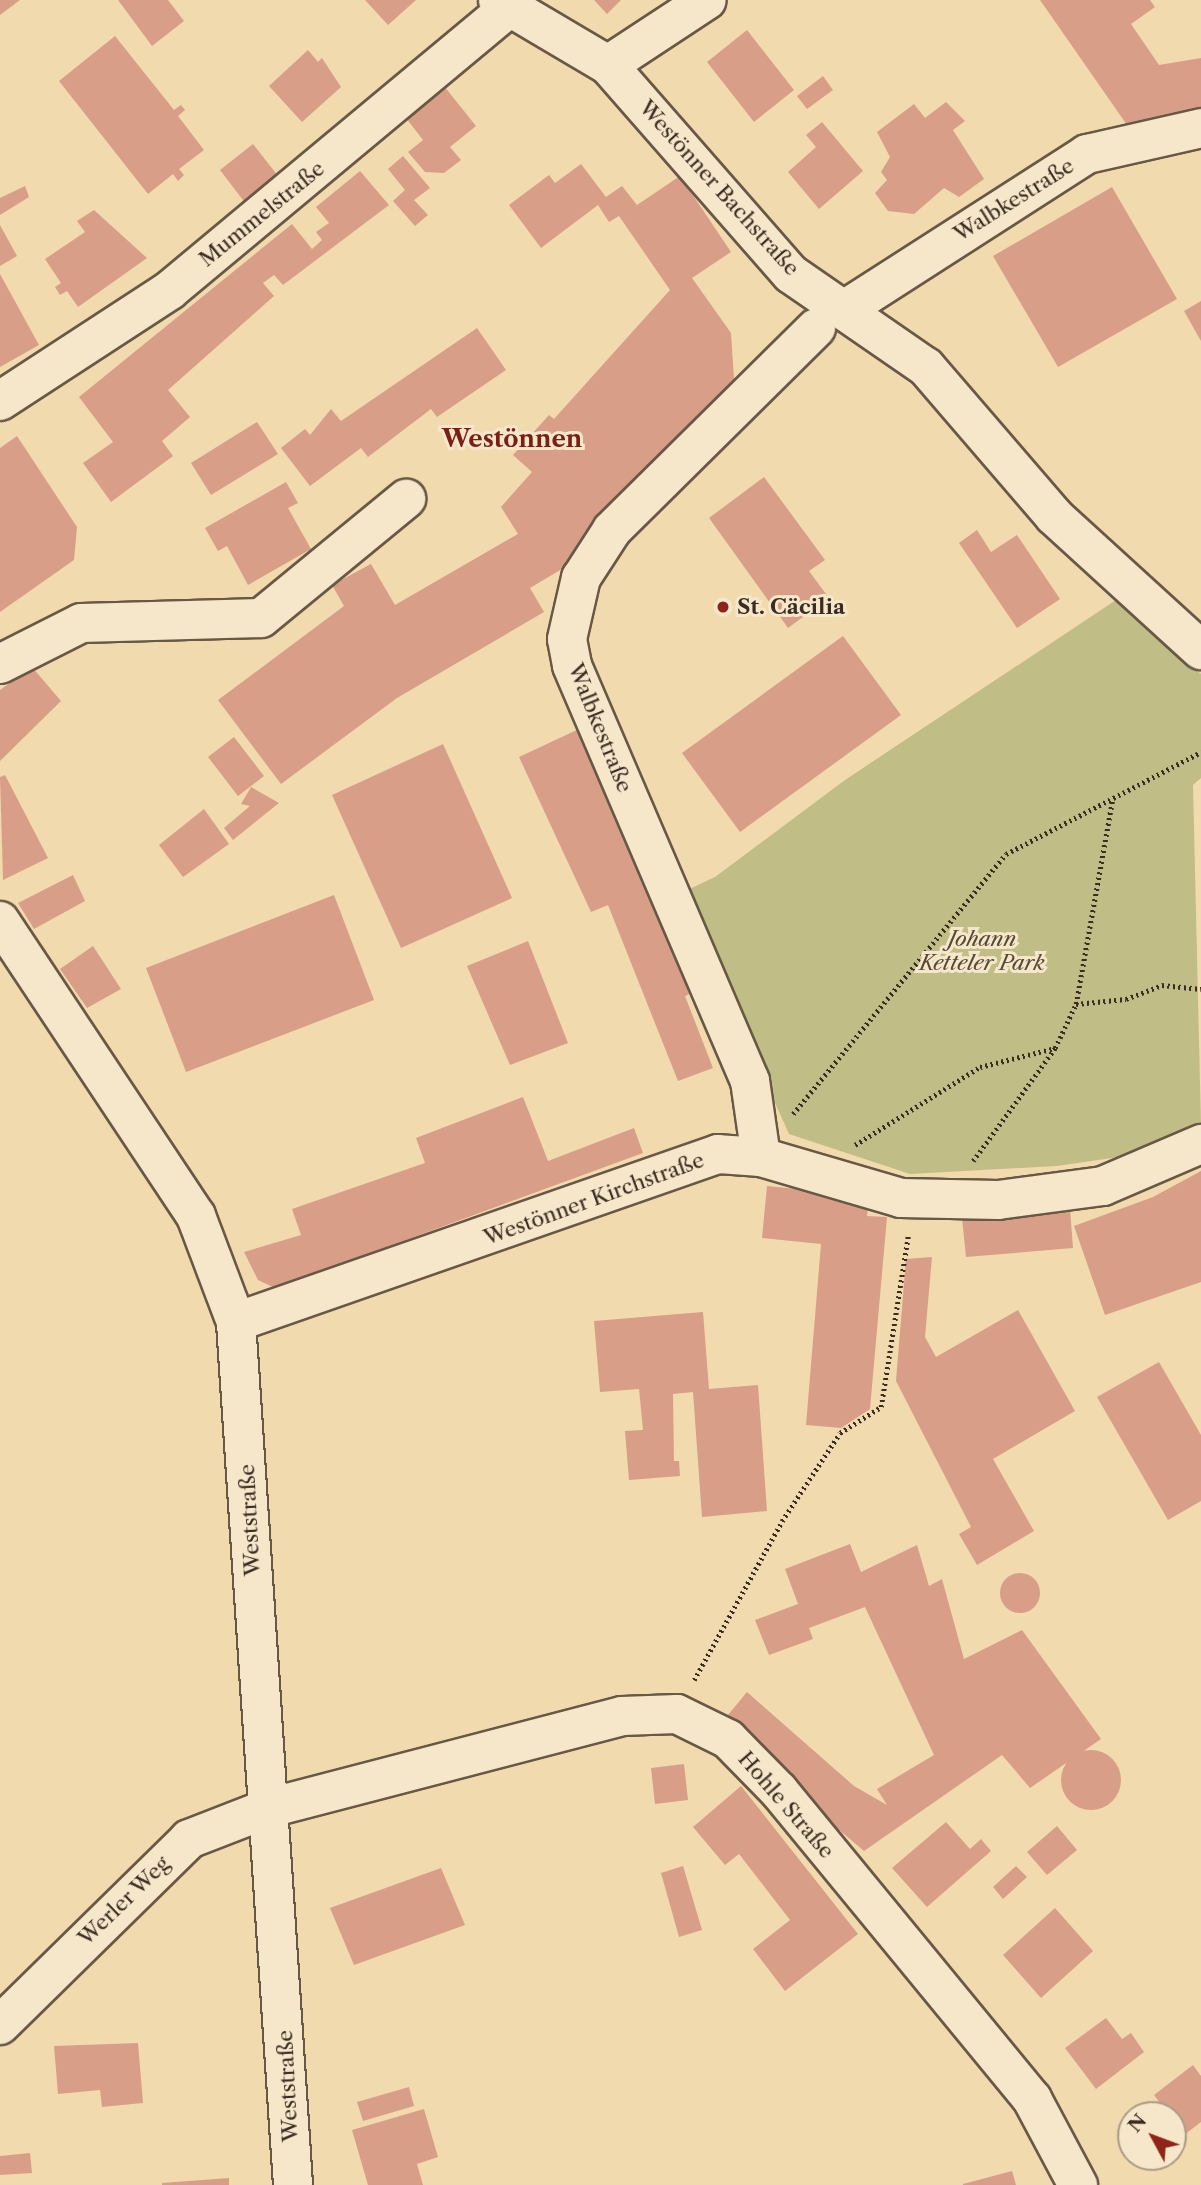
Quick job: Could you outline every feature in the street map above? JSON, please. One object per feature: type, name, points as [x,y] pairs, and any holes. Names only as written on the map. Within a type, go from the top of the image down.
[{"type":"street","points":[[608,65],[707,0]]},
{"type":"street","name":"Westönner Bachstraße","points":[[503,4],[608,65],[830,319],[926,367],[1055,516],[1201,650]]},
{"type":"street","name":"Mummelstraße","points":[[0,401],[170,290],[503,4]]},
{"type":"street","name":"Walbkestraße","points":[[761,1157],[750,1081],[572,665],[568,639],[581,578],[612,530],[830,319],[1087,154],[1201,128]]},
{"type":"street","points":[[0,664],[81,624],[261,618],[406,499]]},
{"type":"street","name":"Weststraße","points":[[0,921],[196,1216],[236,1322],[293,2185]]},
{"type":"street","name":"Westönner Kirchstraße","points":[[236,1322],[453,1252],[659,1172],[718,1154],[761,1157],[901,1198],[998,1200],[1103,1186],[1201,1144]]},
{"type":"street","name":"Hohle Straße","points":[[269,1808],[622,1716],[677,1714],[728,1739],[779,1791],[1032,2099],[1078,2185]]},
{"type":"street","name":"Werler Weg","points":[[0,2025],[189,1839],[269,1808]]},
{"type":"path","points":[[761,1157],[832,1060],[1006,854],[1112,801],[1201,752]]},
{"type":"path","points":[[677,1714],[789,1510],[840,1433],[881,1407],[904,1240],[947,1197],[1055,1048],[1076,1004],[1112,801]]},
{"type":"path","points":[[1076,1004],[1126,999],[1163,985],[1201,989]]},
{"type":"path","points":[[810,1173],[980,1067],[1055,1048]]},
{"type":"green space","name":"Johann Ketteler Park","points":[[1116,600],[1201,674],[1201,778],[1193,785],[1201,1126],[1146,1153],[1057,1166],[910,1174],[789,1134],[681,893],[715,877],[845,780]]},
{"type":"building","points":[[0,0],[20,0],[0,15]]},
{"type":"building","points":[[118,0],[168,0],[184,21],[152,46]]},
{"type":"building","points":[[365,0],[416,0],[388,25]]},
{"type":"building","points":[[594,0],[621,0],[607,14]]},
{"type":"building","points":[[1040,0],[1150,0],[1155,7],[1131,24],[1159,65],[1201,58],[1201,112],[1127,125]]},
{"type":"building","points":[[747,30],[794,90],[754,122],[707,62]]},
{"type":"building","points":[[115,36],[174,110],[181,105],[185,110],[178,116],[204,150],[179,169],[184,175],[178,181],[173,174],[148,194],[59,81]]},
{"type":"building","points":[[308,50],[318,62],[322,58],[341,87],[302,122],[269,86]]},
{"type":"building","points":[[823,76],[833,90],[807,109],[797,96]]},
{"type":"building","points":[[444,86],[476,126],[450,147],[461,160],[444,173],[425,172],[408,152],[423,140],[406,118]]},
{"type":"building","points":[[946,102],[965,121],[953,130],[984,179],[959,197],[944,188],[914,214],[888,211],[875,193],[887,180],[881,172],[890,157],[877,132],[914,104],[925,118]]},
{"type":"building","points":[[822,122],[863,171],[819,209],[788,172],[816,147],[806,135]]},
{"type":"building","points":[[253,144],[282,181],[249,208],[220,170]]},
{"type":"building","points":[[403,156],[430,188],[414,200],[428,215],[415,226],[393,201],[405,190],[388,169]]},
{"type":"building","points":[[581,164],[606,197],[622,186],[637,205],[680,176],[731,252],[692,278],[731,333],[734,379],[567,566],[530,588],[544,612],[397,698],[281,784],[218,700],[344,606],[332,585],[371,564],[395,605],[518,534],[501,507],[532,472],[513,455],[549,415],[554,419],[670,290],[619,216],[609,222],[598,205],[541,248],[509,205],[549,175],[555,183]]},
{"type":"building","points":[[360,171],[389,205],[283,285],[274,275],[263,283],[274,296],[168,390],[190,417],[162,441],[173,456],[111,502],[83,463],[113,442],[79,397],[292,224],[312,249],[322,240],[316,232],[329,223],[316,207]]},
{"type":"building","points":[[25,186],[29,197],[0,215],[0,198]]},
{"type":"building","points":[[1112,187],[1177,299],[1058,367],[993,256]]},
{"type":"building","points":[[94,210],[147,258],[78,307],[67,291],[60,295],[55,287],[61,283],[45,259],[85,232],[77,221]]},
{"type":"building","points":[[0,225],[17,256],[0,266]]},
{"type":"building","points":[[0,274],[39,345],[0,367]]},
{"type":"building","points":[[1201,301],[1201,341],[1184,311]]},
{"type":"building","points":[[477,328],[506,370],[437,417],[431,409],[368,457],[361,448],[310,486],[281,448],[305,429],[310,435],[331,409],[341,421]]},
{"type":"building","points":[[257,422],[278,454],[211,495],[191,463]]},
{"type":"building","points":[[17,436],[77,527],[74,560],[0,612],[0,448]]},
{"type":"building","points":[[764,477],[825,560],[809,571],[829,598],[788,628],[709,518]]},
{"type":"building","points":[[286,482],[298,503],[288,508],[311,549],[248,585],[227,546],[218,551],[205,528]]},
{"type":"building","points":[[977,530],[991,552],[1017,535],[1060,599],[1017,628],[959,543]]},
{"type":"building","points":[[843,636],[901,715],[740,832],[682,753]]},
{"type":"building","points":[[32,667],[61,701],[0,761],[0,690]]},
{"type":"building","points":[[579,729],[697,991],[685,996],[713,1068],[678,1081],[608,905],[591,912],[519,757]]},
{"type":"building","points":[[234,737],[264,776],[238,796],[208,757]]},
{"type":"building","points":[[443,744],[512,898],[401,948],[332,795]]},
{"type":"building","points":[[5,775],[48,858],[3,880],[0,777]]},
{"type":"building","points":[[251,787],[279,803],[233,840],[224,828],[250,806],[241,804]]},
{"type":"building","points":[[204,809],[229,844],[183,877],[159,845]]},
{"type":"building","points":[[73,875],[85,901],[34,929],[18,903]]},
{"type":"building","points":[[334,895],[374,1000],[186,1072],[146,968]]},
{"type":"building","points":[[528,941],[568,1043],[510,1065],[467,966]]},
{"type":"building","points":[[93,946],[121,989],[87,1008],[60,969]]},
{"type":"building","points":[[523,1097],[548,1161],[634,1128],[643,1153],[275,1288],[258,1280],[244,1252],[301,1235],[292,1209],[425,1163],[416,1138]]},
{"type":"building","points":[[1201,1171],[1201,1282],[1105,1315],[1074,1226],[1153,1197]]},
{"type":"building","points":[[767,1186],[828,1192],[868,1208],[867,1216],[887,1217],[870,1409],[841,1428],[806,1425],[821,1244],[762,1238]]},
{"type":"building","points":[[1070,1209],[1073,1248],[966,1257],[962,1218]]},
{"type":"building","points":[[932,1257],[925,1337],[936,1357],[1018,1310],[1075,1411],[993,1459],[1034,1531],[977,1565],[959,1534],[971,1527],[896,1381],[906,1259]]},
{"type":"building","points":[[703,1312],[709,1389],[758,1385],[767,1511],[702,1517],[693,1392],[673,1394],[674,1461],[679,1461],[680,1476],[629,1480],[625,1431],[643,1430],[639,1389],[600,1392],[594,1321]]},
{"type":"building","points":[[1159,1362],[1201,1435],[1201,1501],[1168,1520],[1097,1397]]},
{"type":"building","points":[[850,1544],[861,1572],[917,1545],[929,1586],[942,1579],[964,1659],[1022,1630],[1101,1739],[1030,1788],[1002,1755],[864,1851],[718,1727],[747,1692],[854,1786],[887,1805],[877,1789],[934,1755],[865,1607],[809,1628],[813,1639],[769,1655],[755,1620],[798,1604],[785,1569]]},
{"type":"building","points":[[1020,1573],[1028,1574],[1034,1579],[1039,1585],[1039,1601],[1034,1607],[1028,1612],[1020,1613],[1012,1612],[1006,1607],[1001,1601],[1000,1593],[1001,1585],[1006,1579],[1012,1574]]},
{"type":"building","points":[[1091,1750],[1112,1759],[1121,1780],[1112,1801],[1091,1810],[1070,1801],[1061,1780],[1070,1759]]},
{"type":"building","points":[[684,1764],[688,1800],[655,1804],[651,1768]]},
{"type":"building","points":[[741,1786],[858,1934],[785,1991],[753,1949],[790,1920],[739,1854],[725,1865],[693,1827]]},
{"type":"building","points":[[946,1822],[970,1849],[981,1839],[991,1851],[927,1907],[892,1868]]},
{"type":"building","points":[[1057,1826],[1077,1850],[1047,1875],[1027,1852]]},
{"type":"building","points":[[683,1866],[702,1930],[679,1937],[661,1873]]},
{"type":"building","points":[[1016,1866],[1027,1877],[1003,1899],[993,1887]]},
{"type":"building","points":[[441,1868],[465,1925],[354,1965],[330,1908]]},
{"type":"building","points":[[1055,1908],[1093,1951],[1041,1998],[1003,1955]]},
{"type":"building","points":[[1106,2018],[1122,2039],[1131,2033],[1144,2052],[1096,2089],[1065,2048]]},
{"type":"building","points":[[138,2043],[143,2103],[102,2107],[100,2090],[58,2094],[54,2046]]},
{"type":"building","points":[[1193,2065],[1201,2076],[1201,2122],[1187,2133],[1187,2101],[1158,2101],[1154,2095]]},
{"type":"building","points":[[409,2087],[414,2106],[363,2121],[357,2102]]},
{"type":"building","points":[[424,2109],[438,2157],[417,2164],[423,2185],[368,2185],[352,2130]]},
{"type":"building","points":[[30,2153],[32,2173],[0,2175],[0,2156]]},
{"type":"building","points":[[1012,2171],[1016,2185],[963,2185],[963,2184]]},
{"type":"building","points":[[229,2178],[229,2185],[162,2185],[162,2183]]},
{"type":"place","name":"St. Cäcilia","points":[[723,607]]},
{"type":"district","name":"Westönnen","points":[[512,439]]}]
